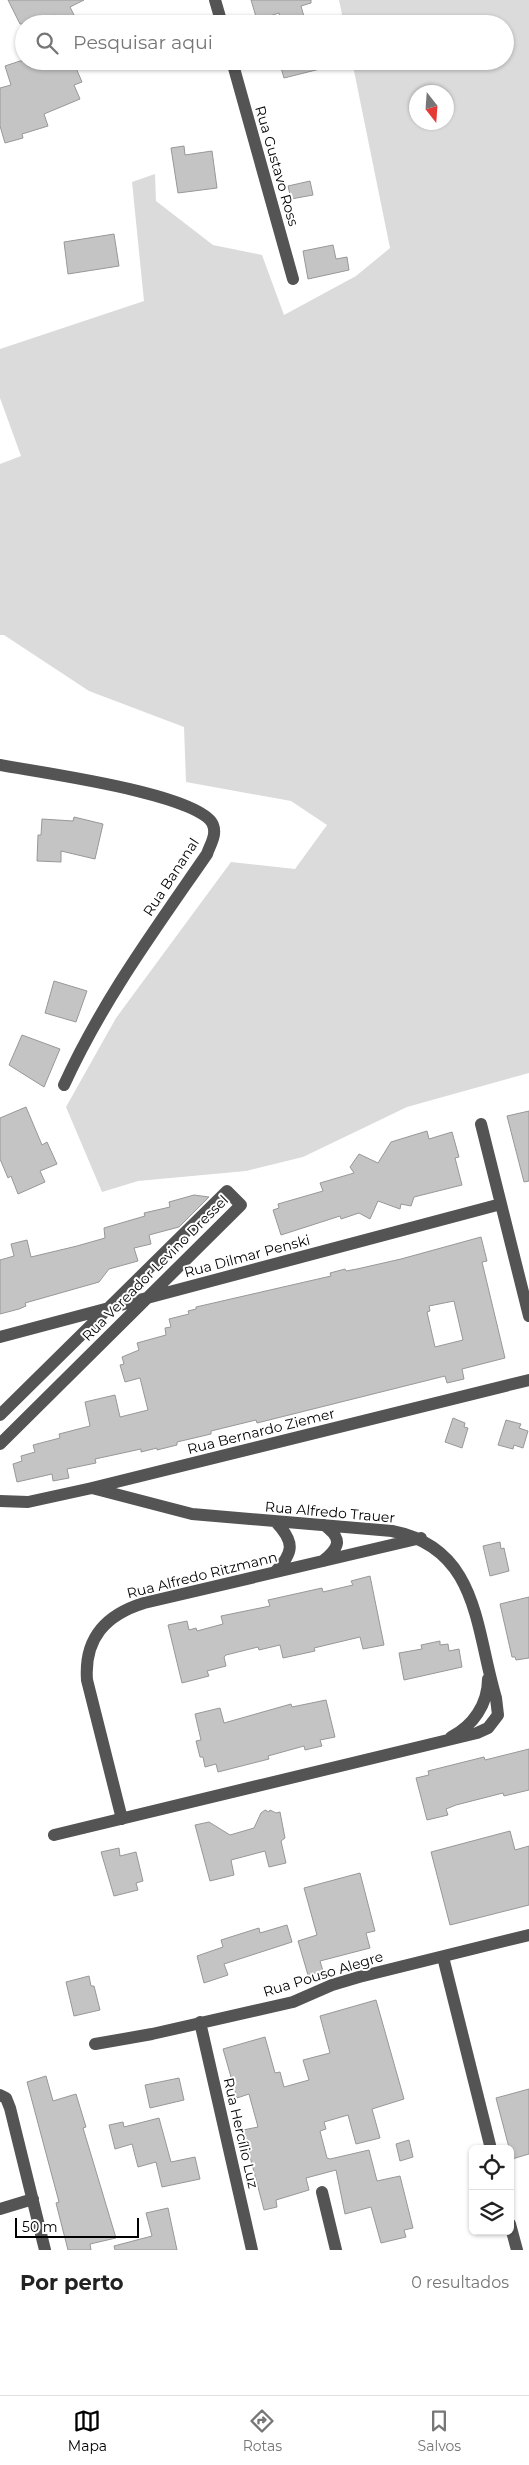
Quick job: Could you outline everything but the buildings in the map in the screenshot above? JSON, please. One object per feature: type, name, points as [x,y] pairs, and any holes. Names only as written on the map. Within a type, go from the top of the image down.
[{"type":"street","points":[[215,0],[219,15]]},
{"type":"street","name":"Rua Gustavo Ross","points":[[235,70],[293,279]]},
{"type":"street","name":"Rua Bananal","points":[[0,765],[113,786],[167,799],[203,812],[213,825],[214,837],[206,854],[122,976],[83,1044],[64,1085]]},
{"type":"street","points":[[481,1124],[529,1316]]},
{"type":"street","name":"Rua Vereador Levino Dressel","points":[[0,1415],[227,1191],[241,1205],[0,1444]]},
{"type":"street","name":"Rua Dilmar Penski","points":[[0,1337],[501,1204]]},
{"type":"street","name":"Rua Bernardo Ziemer","points":[[0,1501],[28,1502],[92,1488],[529,1380]]},
{"type":"street","name":"Rua Alfredo Trauer","points":[[92,1488],[192,1514],[392,1531],[421,1538],[443,1553],[464,1581],[473,1605],[498,1709],[495,1722]]},
{"type":"street","points":[[274,1573],[286,1561],[290,1552],[287,1533],[276,1522]]},
{"type":"street","points":[[323,1561],[334,1552],[337,1540],[335,1533],[324,1525]]},
{"type":"street","name":"Rua Alfredo Ritzmann","points":[[122,1819],[87,1680],[88,1655],[92,1641],[109,1619],[129,1608],[421,1538]]},
{"type":"street","name":"Rua Alfredo Trauer","points":[[484,1704],[488,1693],[486,1665]]},
{"type":"street","points":[[439,1742],[463,1729],[484,1704]]},
{"type":"street","points":[[54,1835],[477,1733],[495,1722],[490,1720],[486,1714],[484,1704]]},
{"type":"street","name":"Rua Pouso Alegre","points":[[95,2044],[293,2002],[332,1985],[529,1935]]},
{"type":"street","points":[[443,1957],[490,2145]]},
{"type":"street","name":"Rua Hercílio Luz","points":[[200,2022],[252,2250]]},
{"type":"street","points":[[0,2095],[6,2098],[10,2108],[45,2250]]},
{"type":"street","points":[[322,2192],[336,2250]]},
{"type":"street","points":[[0,2209],[33,2199]]},
{"type":"street","points":[[513,2235],[517,2250]]},
{"type":"shaded area","points":[[339,0],[529,0],[529,1073],[407,1107],[303,1157],[246,1171],[138,1181],[102,1192],[66,1107],[116,1018],[231,862],[295,869],[327,825],[291,801],[186,782],[184,727],[89,691],[4,635],[0,635],[0,464],[21,456],[0,398],[0,349],[144,301],[132,182],[155,174],[156,201],[213,245],[262,255],[284,315],[356,276],[390,248],[354,70],[514,70],[514,15],[342,15]]}]
